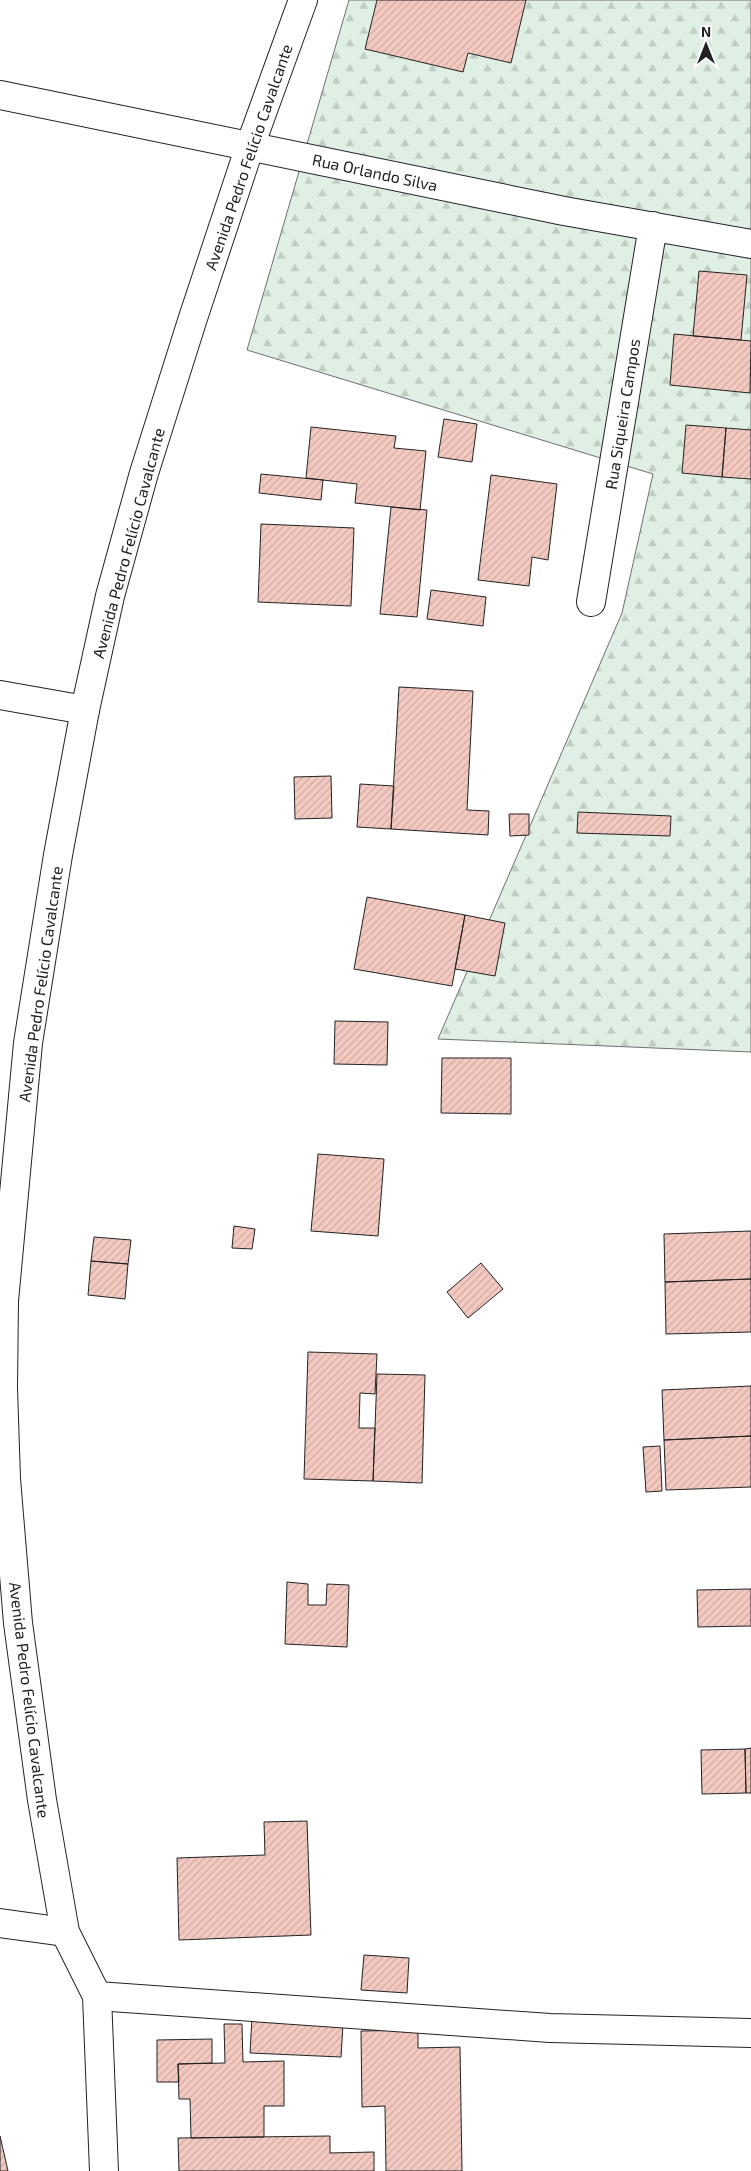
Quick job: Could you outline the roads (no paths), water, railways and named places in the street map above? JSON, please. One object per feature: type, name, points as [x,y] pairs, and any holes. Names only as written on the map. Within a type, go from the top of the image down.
[{"type":"street","name":"Avenida Pedro Felício Cavalcante","points":[[104,2171],[97,1996],[65,1932],[39,1782],[18,1623],[6,1479],[2,1300],[28,1043],[58,855],[85,710],[110,596],[144,473],[250,146],[303,0]]},
{"type":"street","name":"Rua Orlando Silva","points":[[0,95],[564,211],[751,244]]},
{"type":"street","name":"Rua Siqueira Campos","points":[[591,602],[653,226]]},
{"type":"street","points":[[0,695],[85,710]]},
{"type":"street","points":[[0,1923],[65,1932]]},
{"type":"street","points":[[97,1996],[550,2028],[751,2033]]}]
